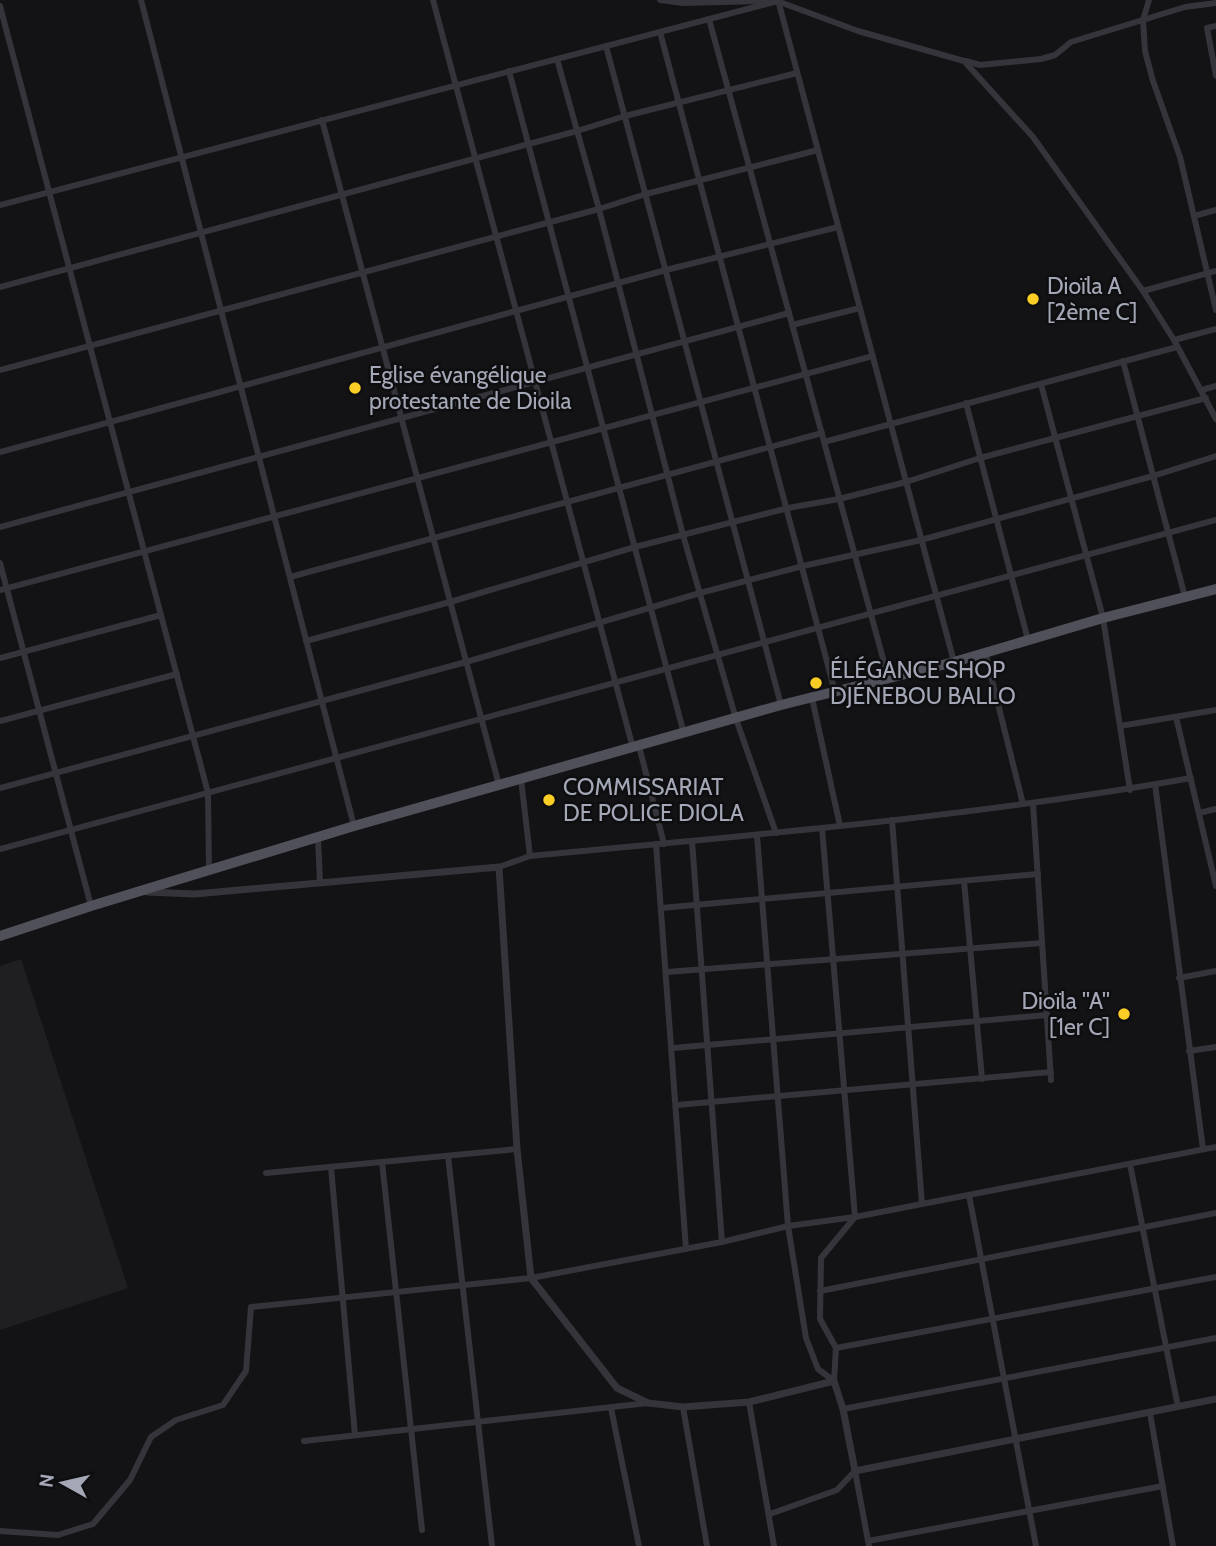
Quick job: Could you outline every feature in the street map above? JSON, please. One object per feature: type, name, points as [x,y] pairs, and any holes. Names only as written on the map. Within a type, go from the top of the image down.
[{"type":"main road","points":[[0,936],[354,826],[781,705],[954,662],[1103,618],[1216,589]]},
{"type":"street","points":[[141,0],[354,826]]},
{"type":"street","points":[[433,0],[660,844],[662,908],[686,1249]]},
{"type":"street","points":[[660,0],[683,3],[778,0],[858,31],[980,65],[1048,57],[1055,55],[1071,42],[1185,7],[1216,3]]},
{"type":"street","points":[[0,205],[778,0]]},
{"type":"street","points":[[778,0],[954,662]]},
{"type":"street","points":[[1149,0],[1143,20],[1145,51],[1180,157],[1194,216],[1212,272],[1216,310]]},
{"type":"street","points":[[0,6],[208,793],[209,872]]},
{"type":"street","points":[[709,19],[888,677]]},
{"type":"street","points":[[1216,26],[1207,29],[1216,76]]},
{"type":"street","points":[[660,32],[835,692]]},
{"type":"street","points":[[606,46],[781,705]]},
{"type":"street","points":[[557,59],[599,209],[683,535],[736,719],[776,833]]},
{"type":"street","points":[[964,61],[1033,137],[1143,291],[1176,343],[1216,419]]},
{"type":"street","points":[[509,71],[684,734]]},
{"type":"street","points":[[0,287],[625,116],[797,72]]},
{"type":"street","points":[[322,120],[499,785]]},
{"type":"street","points":[[0,370],[599,209],[646,194],[818,150]]},
{"type":"street","points":[[1194,216],[1216,210]]},
{"type":"street","points":[[0,452],[666,270],[838,226]]},
{"type":"street","points":[[1143,291],[1212,272]]},
{"type":"street","points":[[793,325],[860,308]]},
{"type":"street","points":[[0,527],[789,313]]},
{"type":"street","points":[[824,442],[1123,361],[1216,329]]},
{"type":"street","points":[[3,589],[873,356]]},
{"type":"street","points":[[1123,361],[1185,597]]},
{"type":"street","points":[[1041,384],[1103,618],[1130,790]]},
{"type":"street","points":[[1202,390],[1216,386]]},
{"type":"street","points":[[306,641],[635,547],[788,508],[839,499],[906,482],[980,458],[1206,398]]},
{"type":"street","points":[[965,404],[1028,640]]},
{"type":"street","points":[[290,577],[822,433]]},
{"type":"street","points":[[0,788],[466,662],[700,593],[803,566],[921,540],[1216,456]]},
{"type":"street","points":[[0,849],[718,655],[764,640],[818,628],[1216,520]]},
{"type":"street","points":[[0,563],[3,589],[24,652],[92,906]]},
{"type":"street","points":[[0,658],[162,615]]},
{"type":"street","points":[[985,652],[1023,804]]},
{"type":"street","points":[[0,722],[177,674]]},
{"type":"street","points":[[812,698],[840,826]]},
{"type":"street","points":[[1120,726],[1216,710]]},
{"type":"street","points":[[1176,717],[1216,886]]},
{"type":"street","points":[[145,891],[195,894],[499,867],[530,856],[757,836],[1033,803],[1130,790],[1191,778]]},
{"type":"street","points":[[521,779],[530,856]]},
{"type":"street","points":[[1155,784],[1203,1149]]},
{"type":"street","points":[[677,1105],[982,1079],[1051,1076],[1033,803]]},
{"type":"street","points":[[1199,813],[1216,809]]},
{"type":"street","points":[[892,820],[922,1204]]},
{"type":"street","points":[[822,828],[855,1217],[821,1258],[820,1319],[836,1348],[834,1381],[844,1409],[868,1543],[1163,1486]]},
{"type":"street","points":[[757,836],[788,1226],[806,1338],[818,1369],[834,1381]]},
{"type":"street","points":[[318,838],[320,882]]},
{"type":"street","points":[[692,841],[722,1242]]},
{"type":"street","points":[[499,867],[517,1149],[531,1278],[617,1388],[648,1403]]},
{"type":"street","points":[[662,908],[1038,874]]},
{"type":"street","points":[[964,881],[982,1079]]},
{"type":"street","points":[[667,972],[1042,943]]},
{"type":"street","points":[[1179,978],[1216,971]]},
{"type":"street","points":[[673,1048],[1047,1015]]},
{"type":"street","points":[[1189,1051],[1216,1047]]},
{"type":"street","points":[[0,1531],[58,1535],[93,1524],[130,1480],[151,1437],[176,1420],[223,1405],[246,1371],[251,1307],[531,1278],[722,1242],[788,1226],[855,1217],[1216,1147]]},
{"type":"street","points":[[266,1173],[517,1149]]},
{"type":"street","points":[[448,1156],[492,1546]]},
{"type":"street","points":[[382,1163],[422,1530]]},
{"type":"street","points":[[1130,1164],[1178,1407]]},
{"type":"street","points":[[331,1167],[355,1435]]},
{"type":"street","points":[[968,1195],[1037,1546]]},
{"type":"street","points":[[820,1290],[1216,1213]]},
{"type":"street","points":[[836,1348],[993,1321],[1216,1277]]},
{"type":"street","points":[[844,1409],[1216,1338]]},
{"type":"street","points":[[304,1441],[648,1403],[684,1407],[749,1402],[834,1381]]},
{"type":"street","points":[[769,1514],[837,1490],[855,1471],[1216,1400]]},
{"type":"street","points":[[749,1402],[774,1546]]},
{"type":"street","points":[[684,1407],[707,1546]]},
{"type":"street","points":[[611,1408],[639,1546]]},
{"type":"street","points":[[1150,1413],[1174,1546]]},
{"type":"shaded area","points":[[21,959],[128,1288],[0,1330],[0,966]]},
{"type":"place","name":"Dioïla A [2ème C]","points":[[1033,299]]},
{"type":"place","name":"Eglise évangélique protestante de Dioila","points":[[355,388]]},
{"type":"place","name":"ÉLÉGANCE SHOP DJÉNEBOU BALLO","points":[[816,683]]},
{"type":"place","name":"COMMISSARIAT DE POLICE DIOLA","points":[[549,800]]},
{"type":"place","name":"Dioïla ''A'' [1er C]","points":[[1124,1014]]}]
